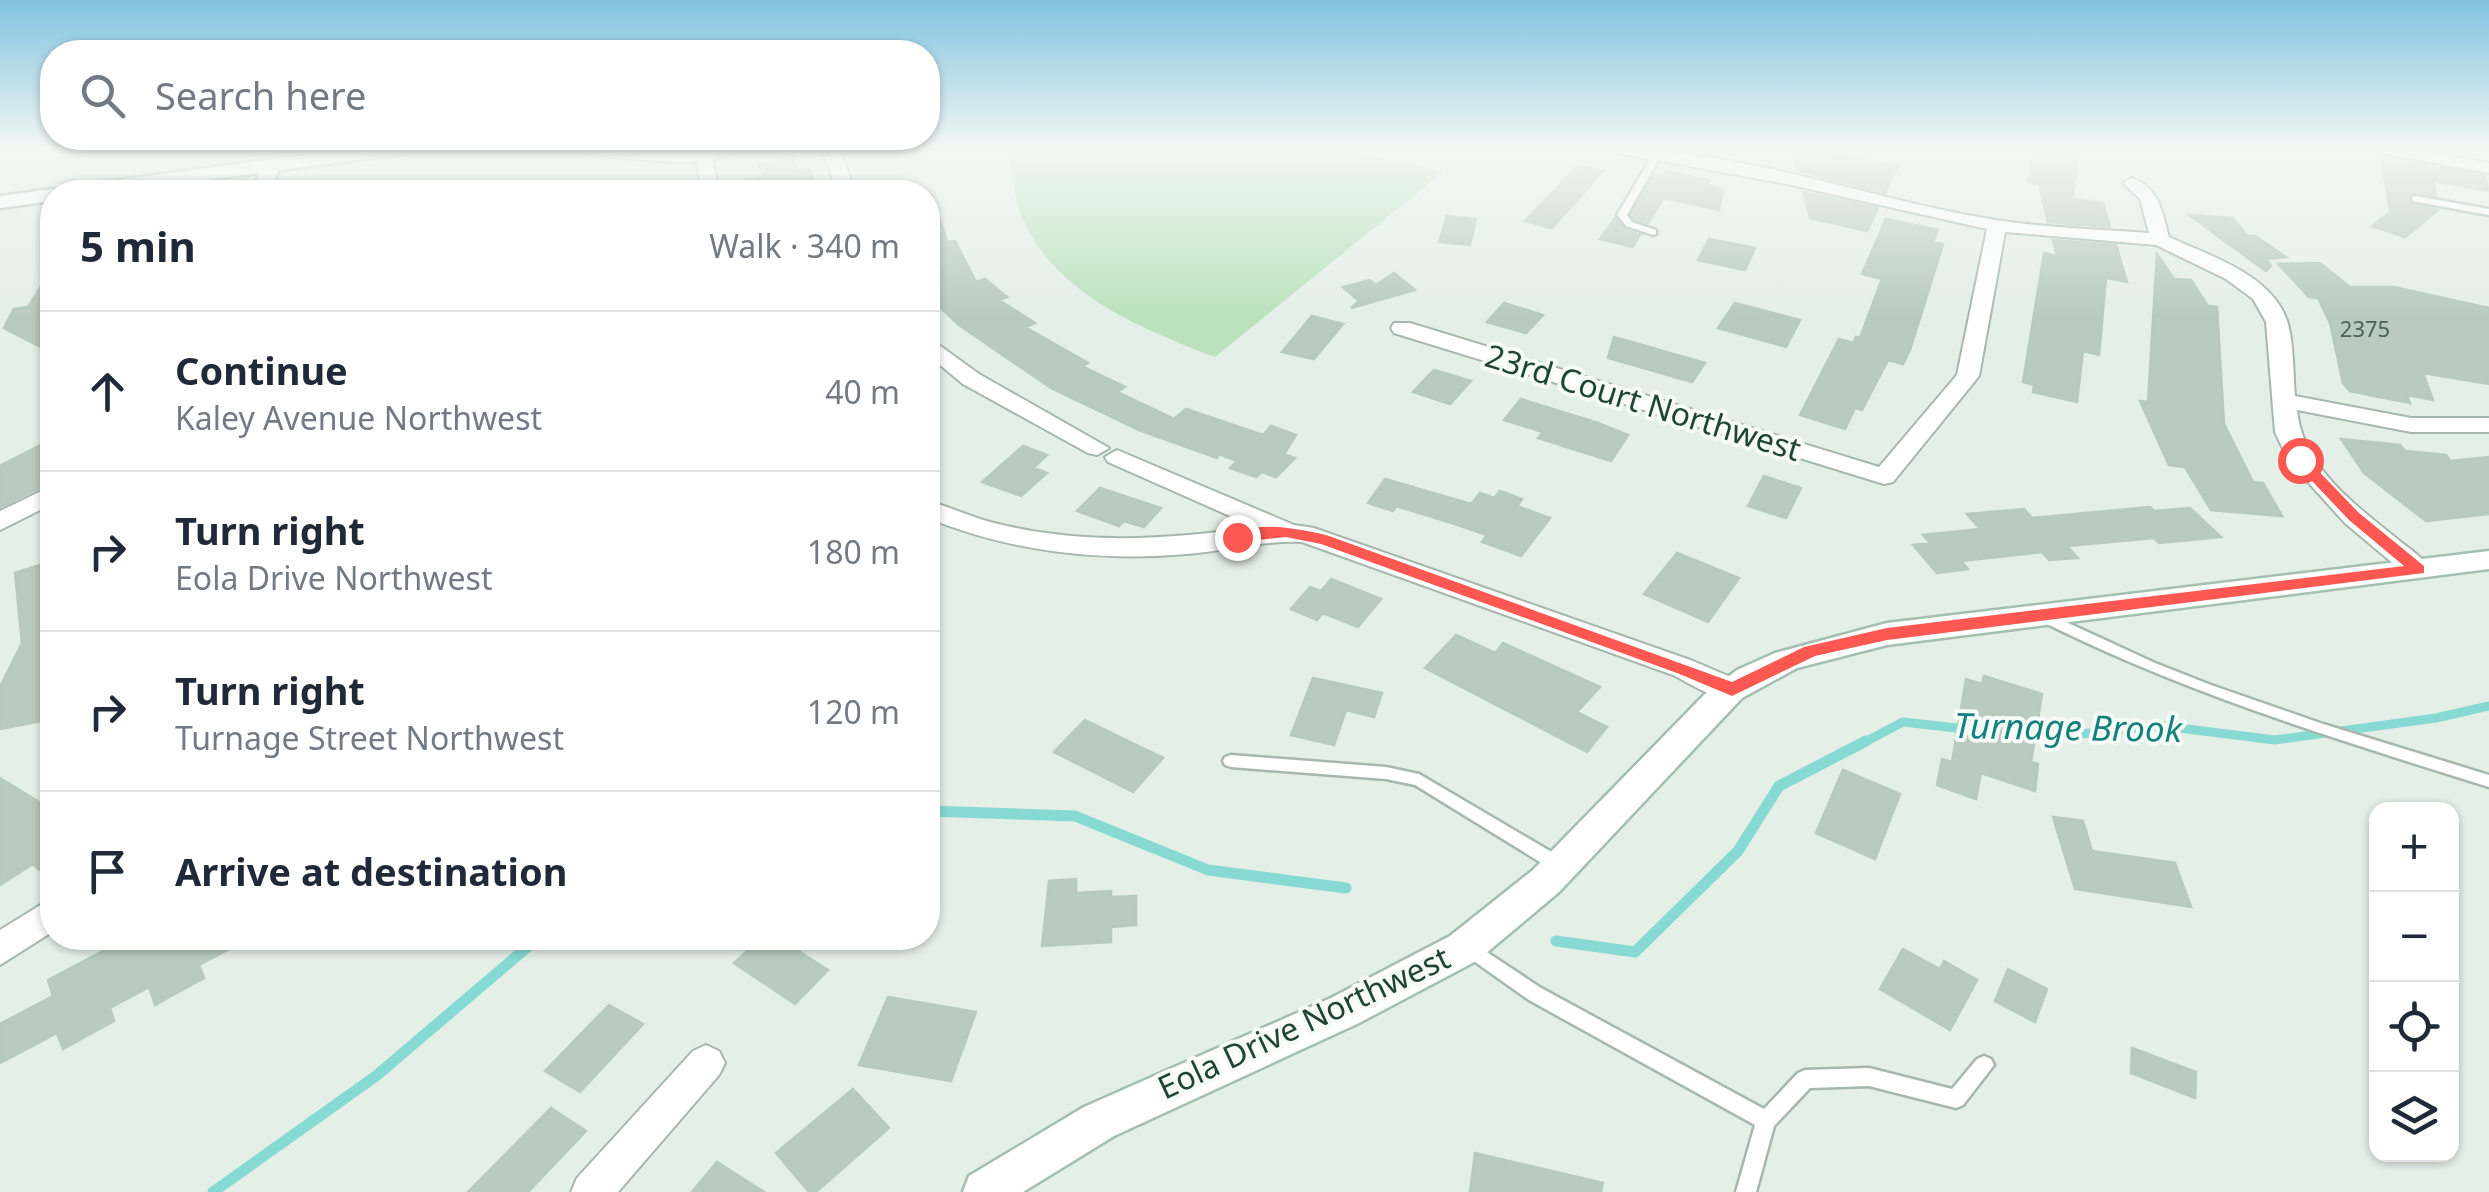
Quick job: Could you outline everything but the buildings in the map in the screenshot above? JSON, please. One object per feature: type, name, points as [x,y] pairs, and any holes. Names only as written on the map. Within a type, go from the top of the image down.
[{"type":"main road","name":"Eola Drive Northwest","points":[[985,1192],[1028,1159],[1116,1112],[1363,1002],[1466,947],[1559,865],[1732,690],[1780,664],[1846,642],[2489,560]]},
{"type":"street","points":[[1895,205],[1997,226],[2160,240],[2233,275],[2261,295],[2277,322],[2287,432],[2300,460],[2354,517],[2418,570]]},
{"type":"street","points":[[2151,205],[2160,240]]},
{"type":"street","name":"23rd Court Northwest","points":[[1402,328],[1884,477],[1968,376],[1997,226]]},
{"type":"street","points":[[940,354],[971,379],[1107,453],[1286,532],[1342,546],[1684,668],[1732,690]]},
{"type":"street","points":[[2282,400],[2411,425],[2489,424]]},
{"type":"street","points":[[0,522],[40,500]]},
{"type":"street","points":[[940,513],[1004,533],[1121,548],[1187,546],[1286,532]]},
{"type":"street","points":[[0,950],[40,922]]},
{"type":"street","points":[[591,1192],[706,1062]]},
{"type":"lane","points":[[1629,205],[1622,216],[1629,224],[1653,232]]},
{"type":"lane","points":[[2447,205],[2489,212]]},
{"type":"lane","points":[[2041,616],[2138,664],[2280,716],[2489,781]]},
{"type":"lane","points":[[1231,761],[1369,771],[1418,780],[1559,865]]},
{"type":"lane","points":[[1466,947],[1535,994],[1766,1121]]},
{"type":"lane","points":[[1746,1192],[1766,1121],[1804,1079],[1869,1077],[1956,1098],[1984,1065]]},
{"type":"green space","points":[[1018,205],[1403,205],[1215,357],[1133,322],[1082,291],[1040,250]]},
{"type":"waterway","name":"Turnage Brook","points":[[2026,733],[2069,735],[2163,726],[2275,740],[2436,718],[2489,706]]},
{"type":"waterway","name":"Turnage Brook","points":[[1861,744],[1903,722],[1965,729]]},
{"type":"waterway","name":"Turnage Brook","points":[[1556,941],[1635,952],[1738,851],[1779,786],[1866,741]]},
{"type":"waterway","name":"Turnage Brook","points":[[940,811],[1075,816],[1208,870],[1346,888]]},
{"type":"waterway","name":"Turnage Brook","points":[[213,1192],[376,1076],[524,950]]},
{"type":"route","points":[[1237,537],[1286,532],[1324,539],[1684,668],[1732,690],[1810,652],[1887,634],[2418,570],[2354,517],[2300,460]]}]
